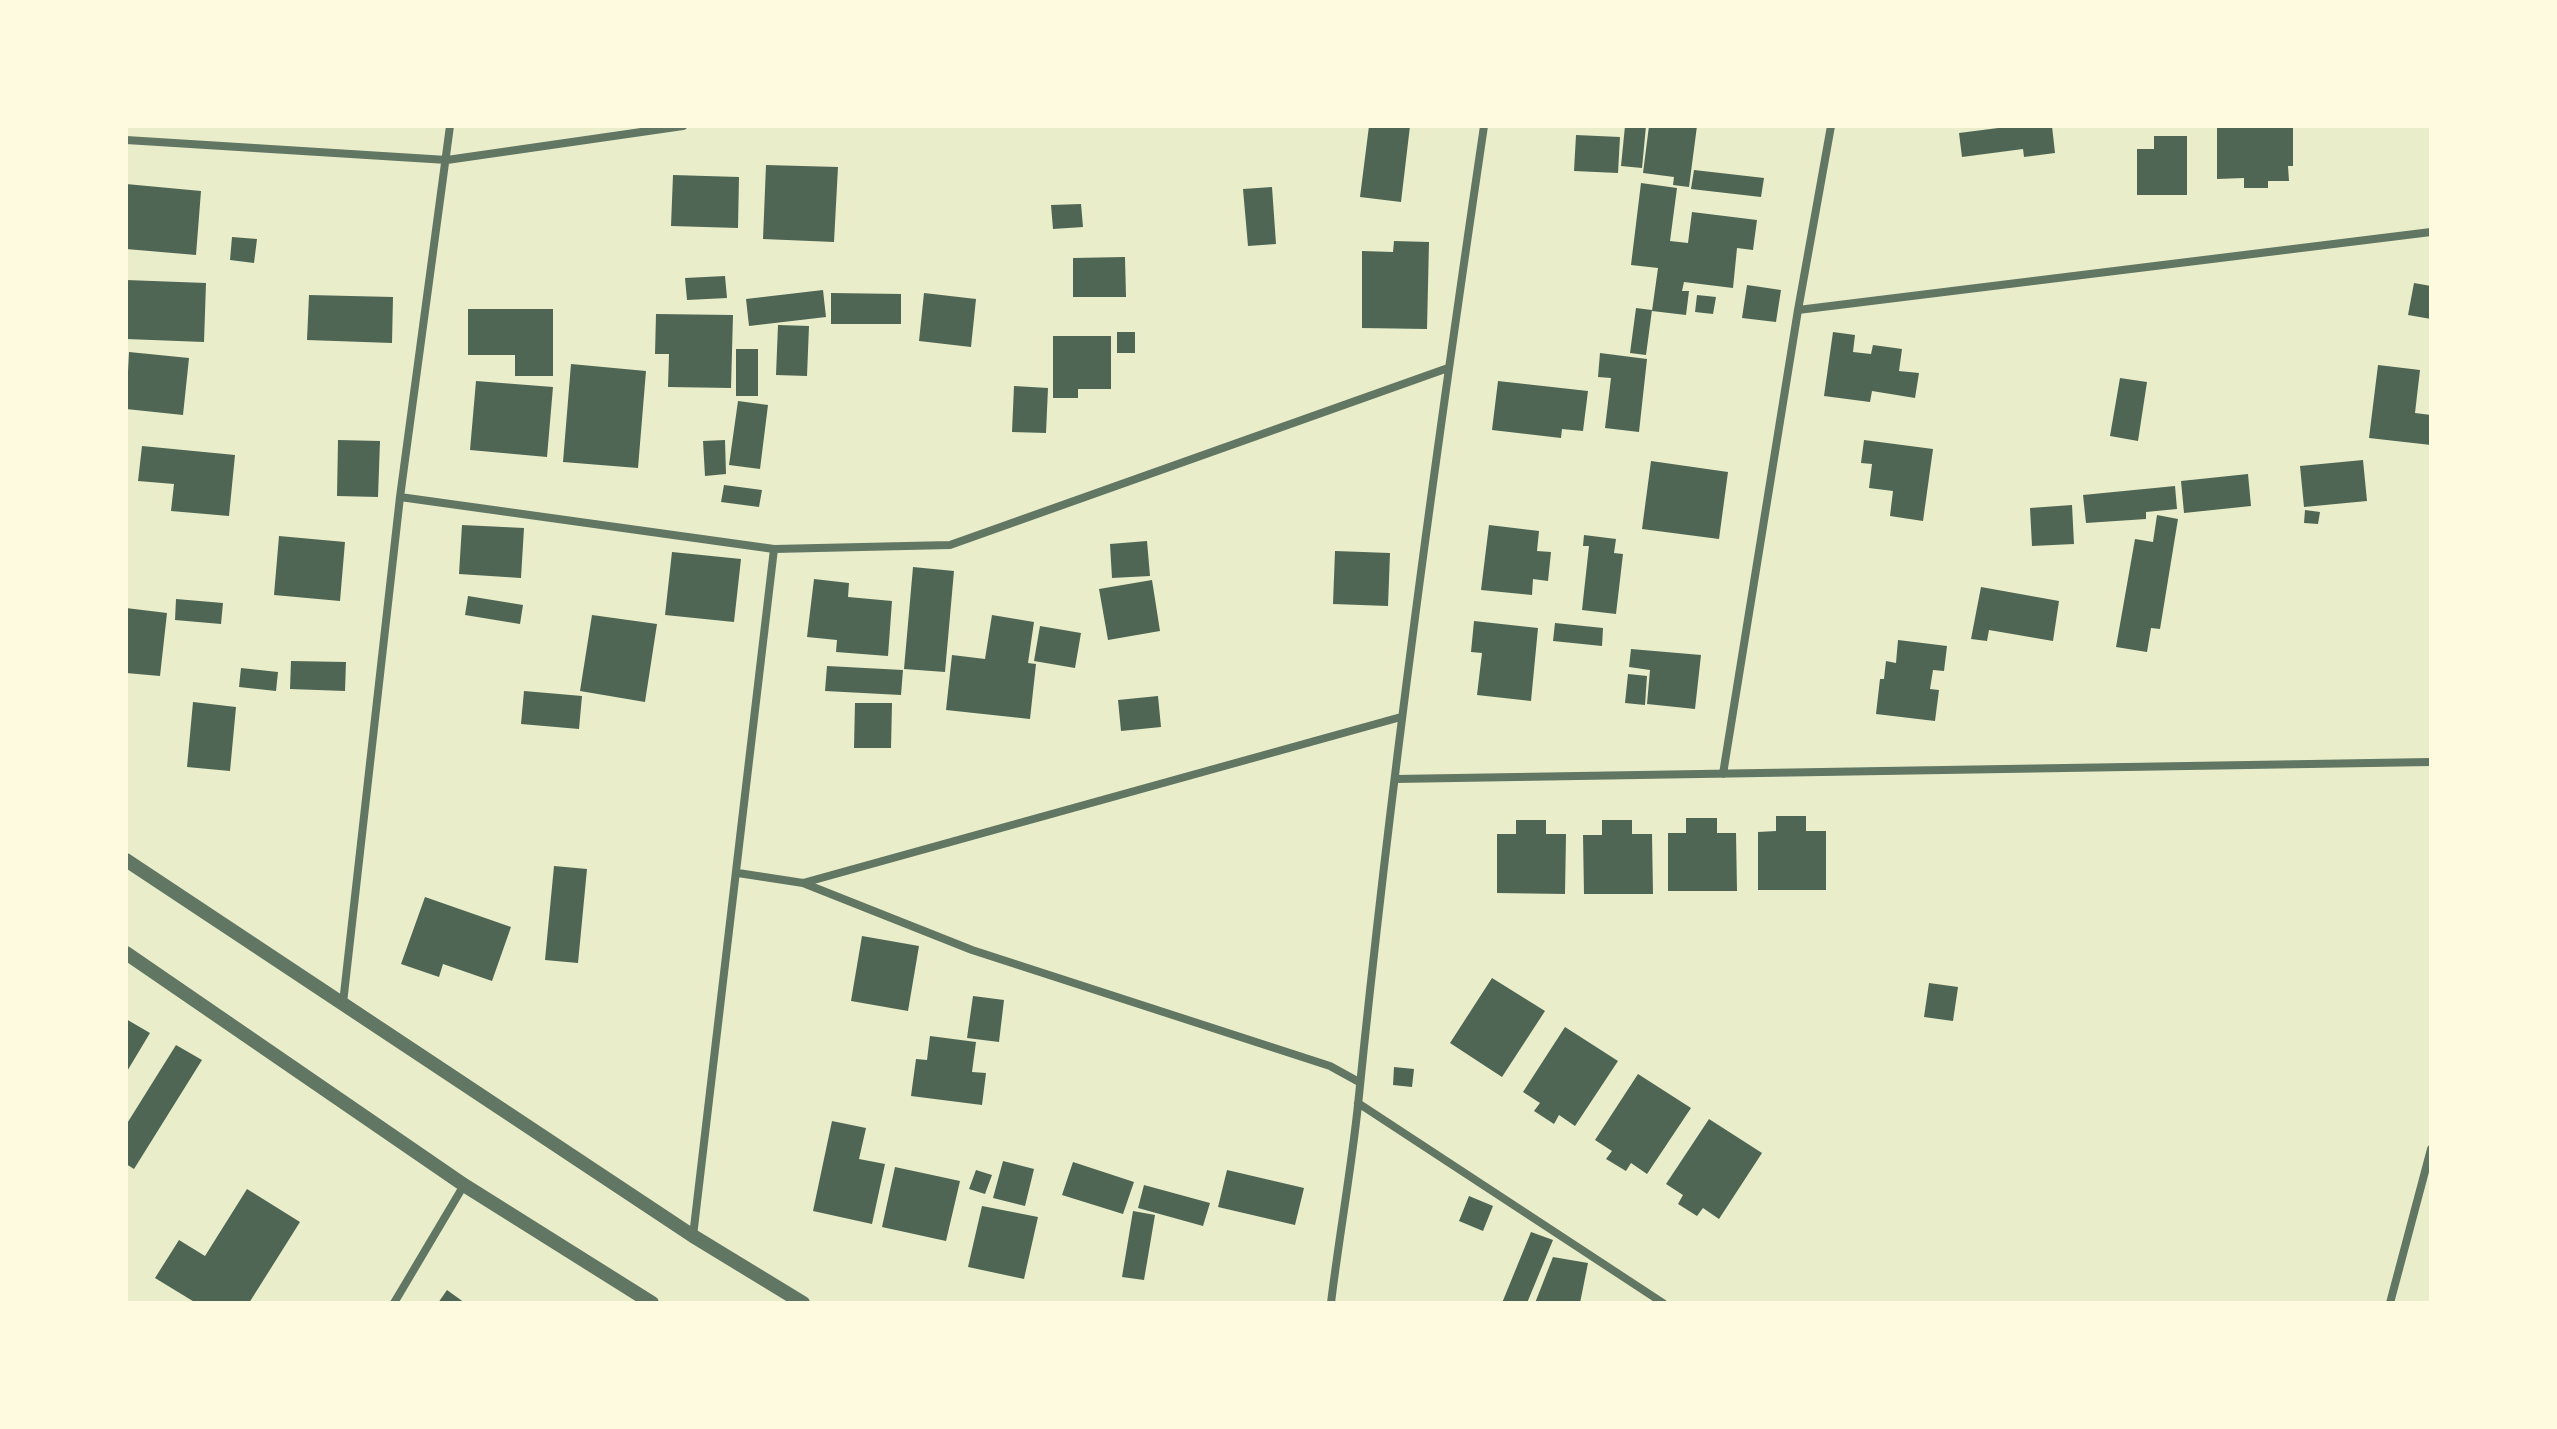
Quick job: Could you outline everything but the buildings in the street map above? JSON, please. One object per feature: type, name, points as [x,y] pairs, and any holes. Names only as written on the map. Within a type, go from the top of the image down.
[{"type":"street","points":[[343,1003],[400,497],[450,126]]},
{"type":"street","points":[[126,140],[447,160],[683,126]]},
{"type":"street","points":[[1331,1303],[1358,1103],[1401,717],[1484,126]]},
{"type":"street","points":[[1723,774],[1831,126]]},
{"type":"street","points":[[1798,310],[2431,232]]},
{"type":"street","points":[[400,497],[774,549],[950,545],[1448,368]]},
{"type":"street","points":[[693,1236],[774,549]]},
{"type":"street","points":[[803,883],[1401,717]]},
{"type":"street","points":[[1395,779],[2431,762]]},
{"type":"street","points":[[126,860],[693,1236],[803,1303]]},
{"type":"street","points":[[738,873],[803,883],[972,950],[1330,1066],[1359,1082]]},
{"type":"street","points":[[126,953],[464,1185],[652,1303]]},
{"type":"street","points":[[1358,1103],[1663,1303]]},
{"type":"street","points":[[2390,1303],[2431,1149]]},
{"type":"street","points":[[394,1303],[464,1185]]}]
